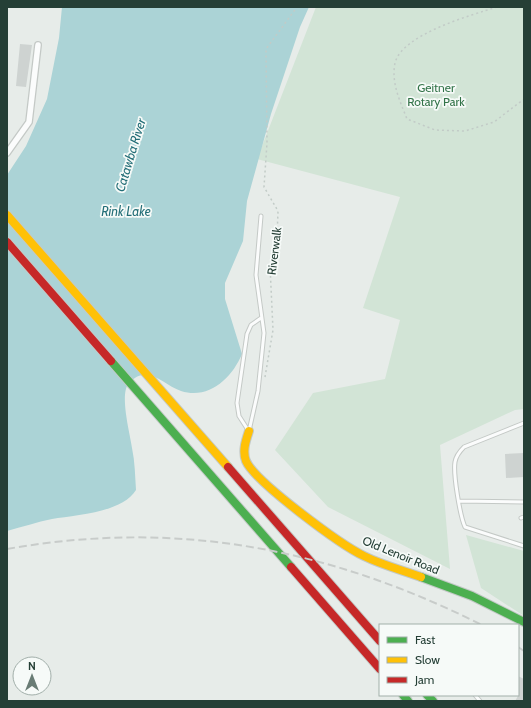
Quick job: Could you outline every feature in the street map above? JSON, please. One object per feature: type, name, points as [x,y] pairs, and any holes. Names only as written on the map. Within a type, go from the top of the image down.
[{"type":"main road","points":[[7,215],[379,640]]},
{"type":"main road","points":[[7,242],[379,667]]},
{"type":"main road","name":"Old Lenoir Road","points":[[249,431],[244,448],[246,461],[266,484],[295,509],[338,541],[364,556],[472,596],[524,622]]},
{"type":"street","points":[[7,153],[29,122],[38,45]]},
{"type":"lane","points":[[249,431],[258,391],[264,333],[256,275],[261,216]]},
{"type":"lane","points":[[249,431],[242,423],[239,416],[237,403],[247,334],[251,325],[261,318]]},
{"type":"lane","points":[[524,424],[464,447],[458,454],[454,463],[461,518],[465,527],[524,546]]},
{"type":"lane","points":[[459,501],[524,502]]},
{"type":"path","name":"Riverwalk","points":[[265,380],[273,330],[270,266],[277,238],[278,211],[264,187],[267,143],[266,49],[297,7]]},
{"type":"path","points":[[497,7],[441,26],[403,48],[395,62],[395,89],[408,119],[435,130],[465,131],[494,122],[524,99]]},
{"type":"green space","name":"Geitner Rotary Park","points":[[316,7],[524,7],[524,409],[515,410],[440,445],[450,569],[328,507],[275,450],[313,393],[385,379],[400,320],[363,308],[400,197],[257,159]]},
{"type":"green space","points":[[466,535],[524,551],[524,616],[481,588]]},
{"type":"water","name":"Rink Lake","points":[[62,7],[309,7],[300,27],[271,114],[247,201],[243,241],[225,283],[225,299],[242,354],[238,363],[226,379],[210,390],[201,392],[191,393],[181,391],[149,375],[136,377],[126,388],[125,404],[134,458],[136,490],[129,498],[120,504],[97,512],[46,520],[7,531],[7,175],[26,146],[47,99],[59,38]]},
{"type":"building","points":[[20,44],[32,45],[26,87],[16,86]]},
{"type":"building","points":[[524,453],[524,477],[506,478],[505,454]]},
{"type":"building","points":[[519,676],[524,679],[524,701],[515,701],[519,696]]},
{"type":"railway","points":[[7,549],[70,540],[131,537],[191,540],[250,547],[309,559],[367,576],[424,598],[480,624]]},
{"type":"railway","points":[[519,648],[524,651]]},
{"type":"traffic: fast","points":[[111,361],[291,567]]},
{"type":"traffic: fast","points":[[421,577],[472,596],[524,622]]},
{"type":"traffic: fast","points":[[404,696],[408,701]]},
{"type":"traffic: fast","points":[[428,696],[433,701]]},
{"type":"traffic: slow","points":[[7,215],[228,467]]},
{"type":"traffic: slow","points":[[249,431],[244,449],[246,461],[253,471],[281,497],[319,527],[353,550],[378,562],[421,577]]},
{"type":"traffic: jam","points":[[7,242],[111,361]]},
{"type":"traffic: jam","points":[[228,467],[379,640]]},
{"type":"traffic: jam","points":[[291,567],[379,668]]},
{"type":"water label","name":"Catawba River","points":[[130,155]]}]
